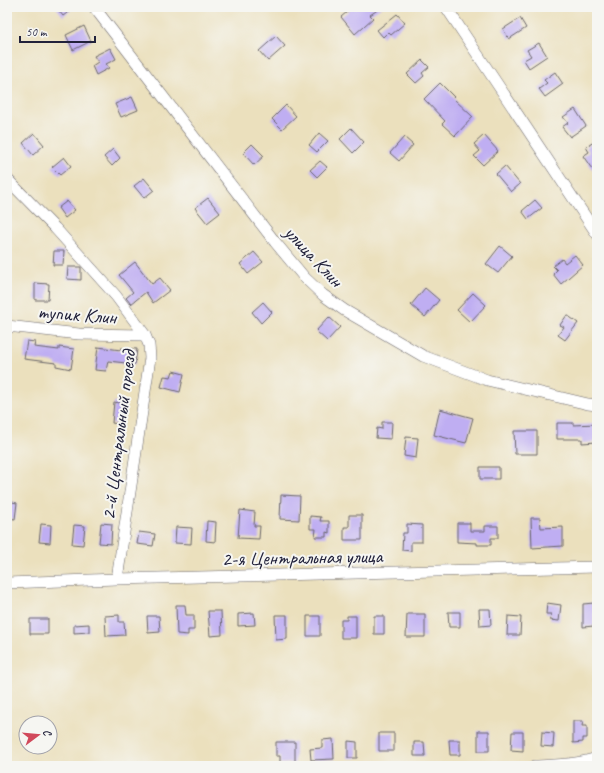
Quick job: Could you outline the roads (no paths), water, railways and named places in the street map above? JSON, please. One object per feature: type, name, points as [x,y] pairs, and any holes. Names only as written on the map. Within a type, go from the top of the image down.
[{"type":"street","name":"улица Клин","points":[[94,7],[275,242],[304,278],[323,295],[344,310],[423,356],[487,380],[597,405]]},
{"type":"street","points":[[446,7],[597,234]]},
{"type":"street","name":"2-й Центральный проезд","points":[[7,179],[55,228],[116,296],[145,335],[149,345],[150,358],[117,579]]},
{"type":"street","name":"тупик Клин","points":[[7,326],[79,334],[145,335]]},
{"type":"street","name":"2-я Центральная улица","points":[[7,583],[597,567]]},
{"type":"street","points":[[534,766],[586,762],[597,758]]}]
